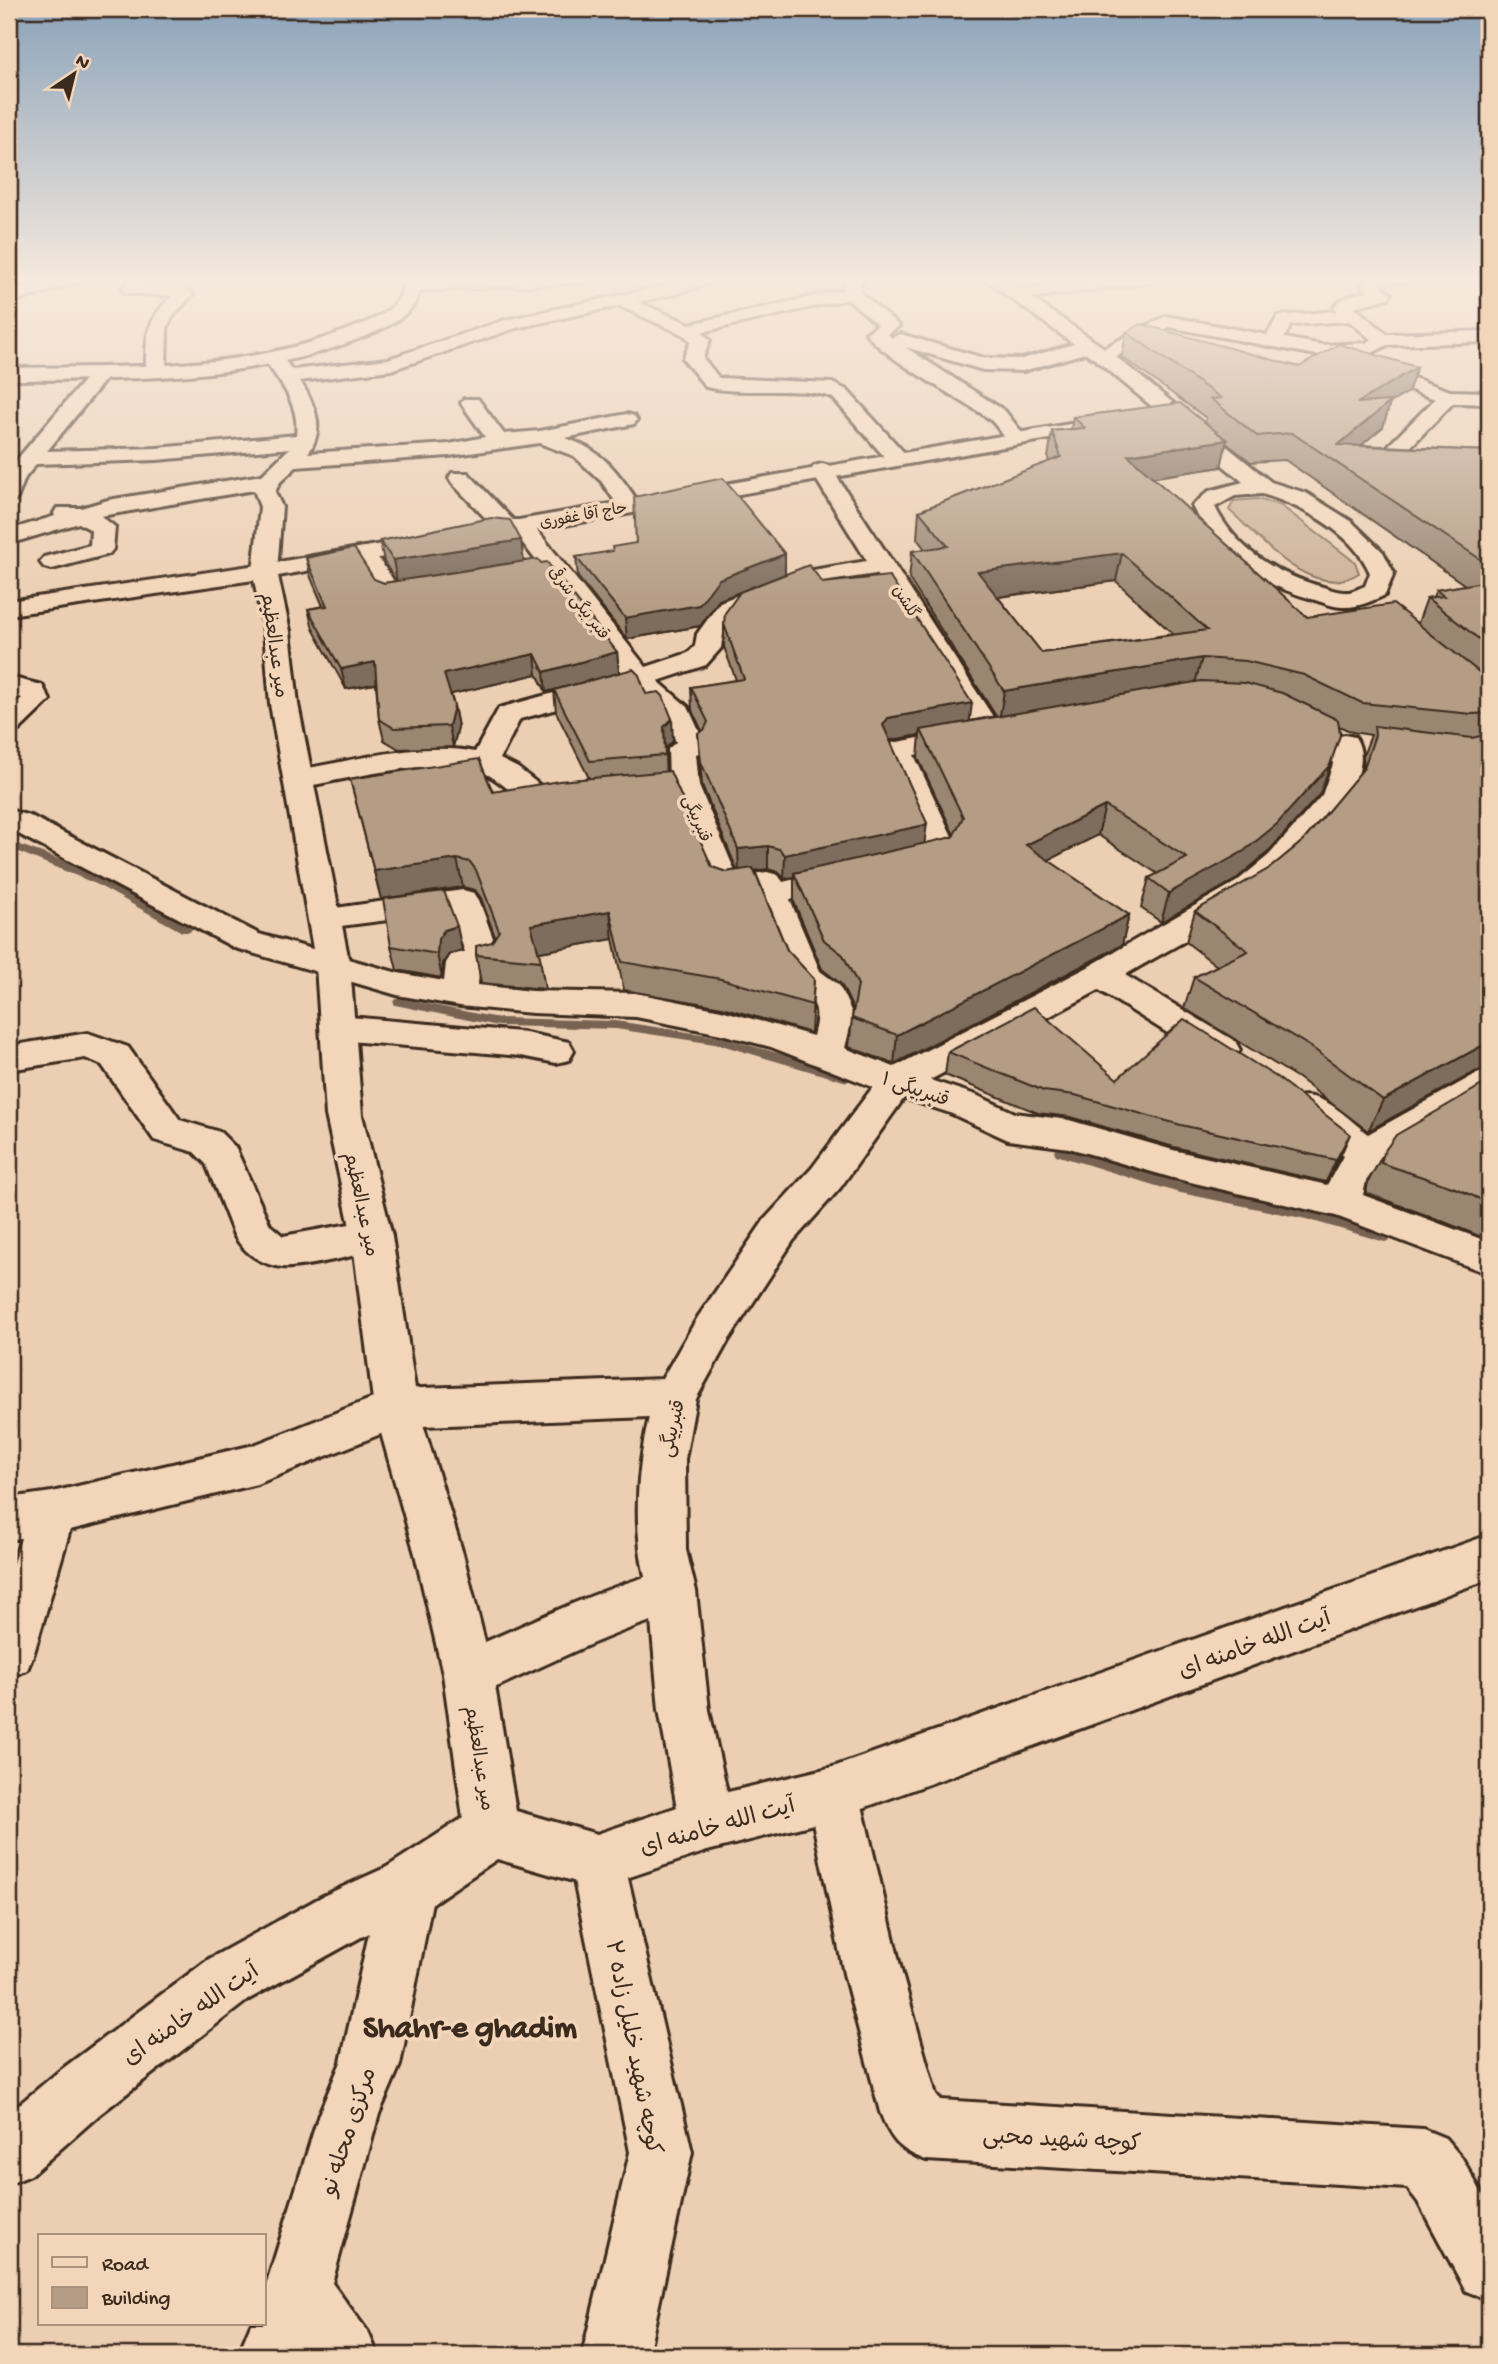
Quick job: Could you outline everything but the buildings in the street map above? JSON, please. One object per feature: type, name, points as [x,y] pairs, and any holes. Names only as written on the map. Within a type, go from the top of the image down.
[{"type":"street","points":[[9,494],[14,477],[89,387]]},
{"type":"street","points":[[9,537],[108,507],[267,481],[289,461],[306,440],[310,422],[306,408],[293,387]]},
{"type":"street","points":[[826,387],[841,394],[897,457]]},
{"type":"street","points":[[954,387],[998,415],[1016,438]]},
{"type":"street","points":[[1140,387],[1263,487]]},
{"type":"street","points":[[1422,387],[1448,397],[1489,398]]},
{"type":"street","points":[[1379,466],[1448,397]]},
{"type":"street","points":[[471,403],[498,441]]},
{"type":"street","points":[[1146,418],[1172,414]]},
{"type":"street","points":[[289,461],[449,450],[540,437],[627,420]]},
{"type":"street","name":"حاج آقا غفوری","points":[[9,608],[265,572],[897,457],[1120,422]]},
{"type":"street","points":[[540,437],[582,451],[610,476],[630,506]]},
{"type":"street","points":[[30,458],[157,454],[306,440]]},
{"type":"street","name":"گلشن","points":[[770,895],[936,858],[942,848],[897,750],[1003,730],[888,571],[822,471]]},
{"type":"street","name":"قنبر بیگی شرقی","points":[[460,478],[514,527],[540,569],[640,678],[678,713],[692,746],[682,749],[684,786]]},
{"type":"street","name":"میر عبدالعظیم","points":[[267,481],[264,492],[271,507],[265,572],[277,631],[284,704],[333,965],[344,1115],[372,1236],[396,1408],[439,1554],[468,1674],[492,1831]]},
{"type":"street","points":[[1263,487],[1298,498],[1343,526],[1375,557],[1382,573],[1376,590],[1345,600],[1280,582],[1226,542],[1209,522],[1203,506],[1212,497],[1228,489],[1263,487]]},
{"type":"street","points":[[9,513],[35,509],[82,515],[103,527],[101,549],[52,562]]},
{"type":"street","points":[[364,554],[388,593],[453,582]]},
{"type":"street","points":[[484,762],[509,714],[640,678],[697,659],[708,648],[710,634],[729,607],[804,578],[888,571]]},
{"type":"street","points":[[1358,596],[1379,613]]},
{"type":"street","name":"حاج آقا غفوری","points":[[9,615],[76,600]]},
{"type":"street","points":[[9,685],[32,691],[36,700],[9,724]]},
{"type":"street","points":[[896,1082],[1100,975],[1247,889],[1280,862],[1336,797],[1347,764],[1345,739]]},
{"type":"street","name":"قنبربیگی","points":[[298,779],[434,758],[484,762],[517,780],[539,799],[684,786],[726,887],[767,883],[770,895]]},
{"type":"street","name":"قنبربیگی ۱","points":[[9,819],[110,867],[247,941],[397,984],[460,995],[532,1002],[636,1005],[769,1034],[962,1104],[1008,1126],[1069,1133],[1173,1164],[1342,1203],[1489,1258]]},
{"type":"street","points":[[770,895],[806,977],[827,992],[836,1015],[826,1055]]},
{"type":"street","points":[[325,918],[463,900],[484,960],[463,963],[460,995]]},
{"type":"street","points":[[1100,975],[1250,1068]]},
{"type":"street","points":[[521,1044],[532,1002]]},
{"type":"street","points":[[338,1028],[521,1044],[556,1051]]},
{"type":"street","points":[[9,1058],[88,1045],[115,1056],[167,1130],[207,1142],[222,1157],[254,1235],[269,1248],[284,1252],[372,1236]]},
{"type":"street","name":"قنبربیگی","points":[[706,1824],[684,1710],[672,1591],[662,1550],[662,1460],[676,1397],[713,1329],[779,1230],[827,1178],[896,1082]]},
{"type":"street","points":[[1342,1203],[1348,1178],[1366,1153],[1489,1083]]},
{"type":"street","points":[[1284,1089],[1366,1153]]},
{"type":"street","points":[[9,1653],[31,1516],[257,1464],[396,1408],[676,1397]]},
{"type":"street","name":"آیت الله خامنه ای","points":[[597,1861],[706,1824],[833,1793],[1489,1558]]},
{"type":"street","points":[[468,1674],[570,1631],[602,1614],[672,1591]]},
{"type":"street","name":"کوچه شهید محبی","points":[[833,1793],[873,1974],[910,2112],[926,2130],[1423,2160],[1440,2180],[1489,2268]]},
{"type":"street","points":[[492,1831],[597,1861]]},
{"type":"street","name":"آیت الله خامنه ای","points":[[9,2153],[79,2093],[229,1979],[343,1916],[407,1887],[492,1831]]},
{"type":"street","name":"کوچه شهید خلیل زاده ۲","points":[[597,1861],[661,2152],[615,2355]]},
{"type":"street","name":"مرکزی محله نو","points":[[271,2355],[297,2291],[349,2114],[370,2065],[407,1887]]},
{"type":"street","points":[[297,2291],[345,2355]]},
{"type":"shaded area","points":[[1257,499],[1280,505],[1355,562],[1359,573],[1341,580],[1324,580],[1289,564],[1229,510],[1234,501]]},
{"type":"waterway","points":[[9,844],[100,882],[186,929]]},
{"type":"waterway","points":[[399,1002],[498,1022],[616,1025],[721,1041],[847,1077]]},
{"type":"waterway","points":[[1061,1151],[1176,1187],[1306,1214],[1385,1236]]},
{"type":"district","name":"Shahr-e ghadim","points":[[470,2025]]}]
